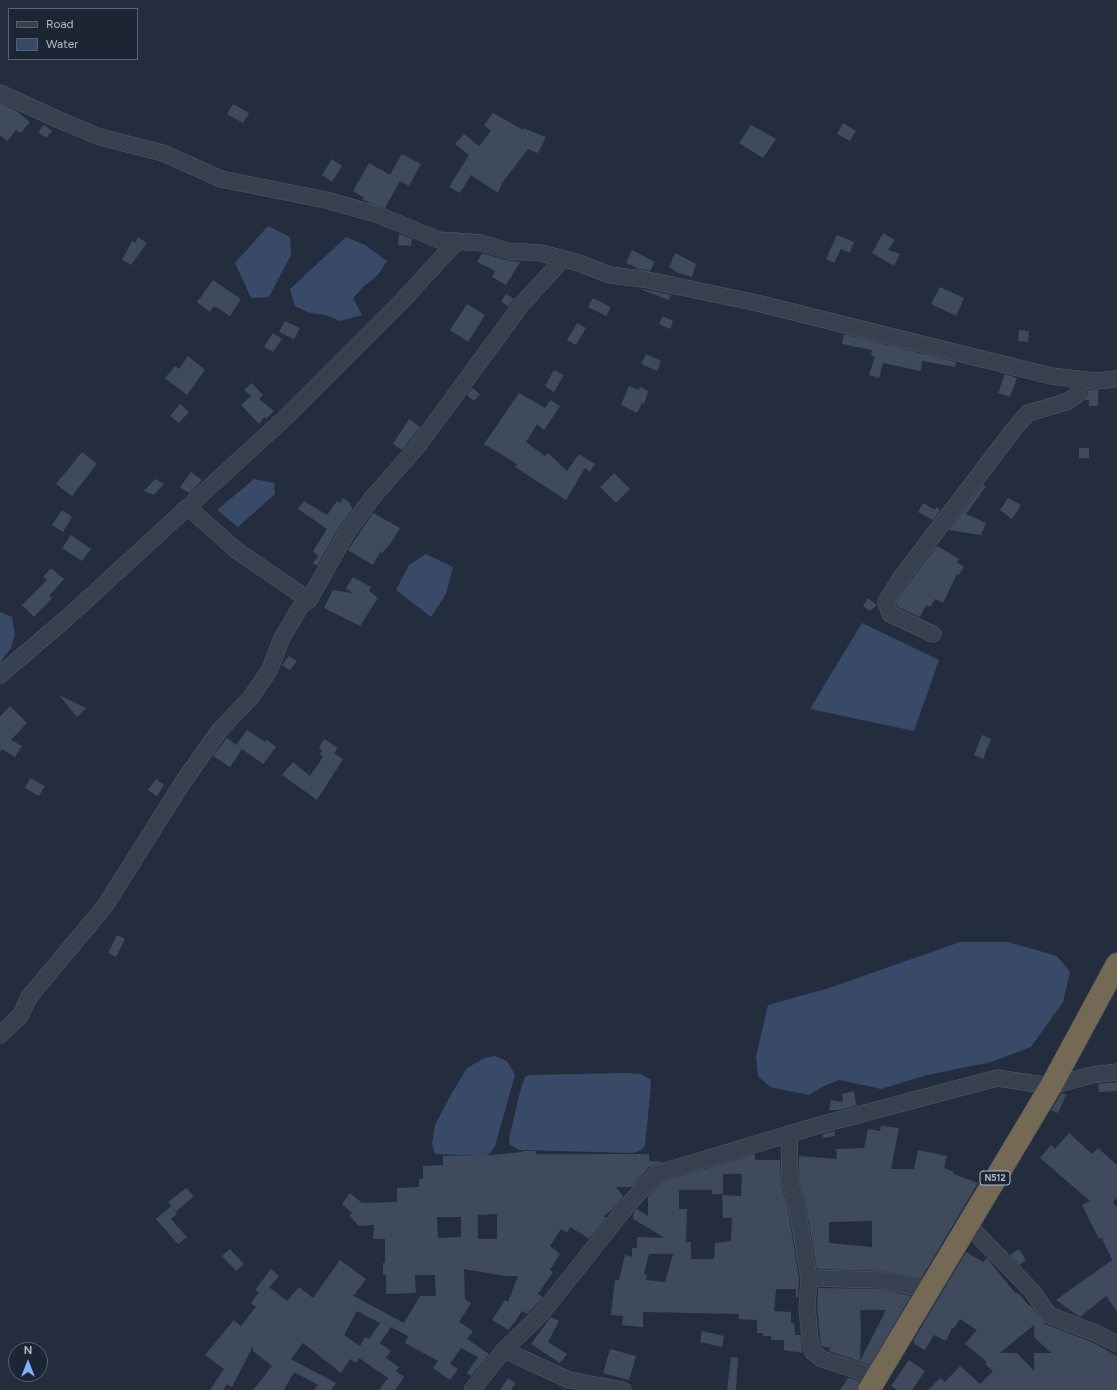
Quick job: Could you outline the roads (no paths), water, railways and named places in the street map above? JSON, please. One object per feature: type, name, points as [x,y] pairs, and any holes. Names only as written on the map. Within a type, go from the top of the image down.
[{"type":"highway","name":"N512","points":[[873,1383],[1051,1086],[1117,964]]},
{"type":"street","points":[[0,93],[86,131],[163,153],[221,179],[333,202],[376,214],[439,240],[482,243],[508,251],[541,254],[563,259],[610,275],[643,279],[757,304],[877,332],[1051,376],[1096,381],[1117,379]]},
{"type":"street","points":[[0,675],[68,617],[189,508],[341,363],[457,241]]},
{"type":"street","points":[[0,1036],[20,1016],[29,997],[105,906],[183,782],[219,731],[251,697],[269,671],[282,638],[301,606],[309,600],[346,534],[372,498],[417,447],[522,304],[563,259]]},
{"type":"street","points":[[933,634],[890,614],[886,602],[900,579],[1014,429],[1028,413],[1066,402],[1077,395],[1080,379]]},
{"type":"street","points":[[189,508],[236,550],[309,600]]},
{"type":"street","points":[[472,1390],[504,1350],[541,1314],[627,1206],[656,1174],[789,1134],[996,1078],[1051,1086],[1092,1075],[1117,1072]]},
{"type":"street","points":[[789,1134],[790,1182],[796,1202],[809,1278],[807,1306],[810,1339],[813,1352],[822,1359],[873,1383]]},
{"type":"street","points":[[967,1224],[1032,1291],[1050,1315],[1098,1334],[1117,1344]]},
{"type":"street","points":[[809,1278],[881,1280],[928,1290]]},
{"type":"street","points":[[504,1350],[569,1380],[623,1390]]},
{"type":"water","points":[[268,226],[290,237],[291,255],[269,297],[251,298],[235,263]]},
{"type":"water","points":[[346,237],[365,245],[387,261],[378,275],[364,286],[353,298],[362,315],[340,321],[326,315],[309,313],[295,306],[290,289]]},
{"type":"water","points":[[254,479],[274,483],[275,494],[238,527],[217,510]]},
{"type":"water","points":[[426,554],[453,567],[446,594],[431,617],[396,590],[409,565]]},
{"type":"water","points":[[0,612],[12,617],[15,635],[11,648],[0,663]]},
{"type":"water","points":[[862,623],[939,660],[914,731],[810,709]]},
{"type":"water","points":[[960,942],[1008,942],[1057,956],[1070,972],[1063,1002],[1031,1047],[991,1062],[927,1075],[881,1089],[840,1080],[826,1085],[809,1095],[770,1087],[758,1076],[756,1056],[768,1005],[829,988]]},
{"type":"water","points":[[495,1056],[507,1061],[515,1075],[495,1146],[490,1153],[484,1156],[435,1154],[432,1143],[435,1125],[467,1068],[484,1058]]},
{"type":"water","points":[[641,1074],[650,1079],[651,1085],[645,1146],[641,1150],[633,1153],[519,1150],[510,1145],[509,1138],[525,1077],[529,1075]]}]
